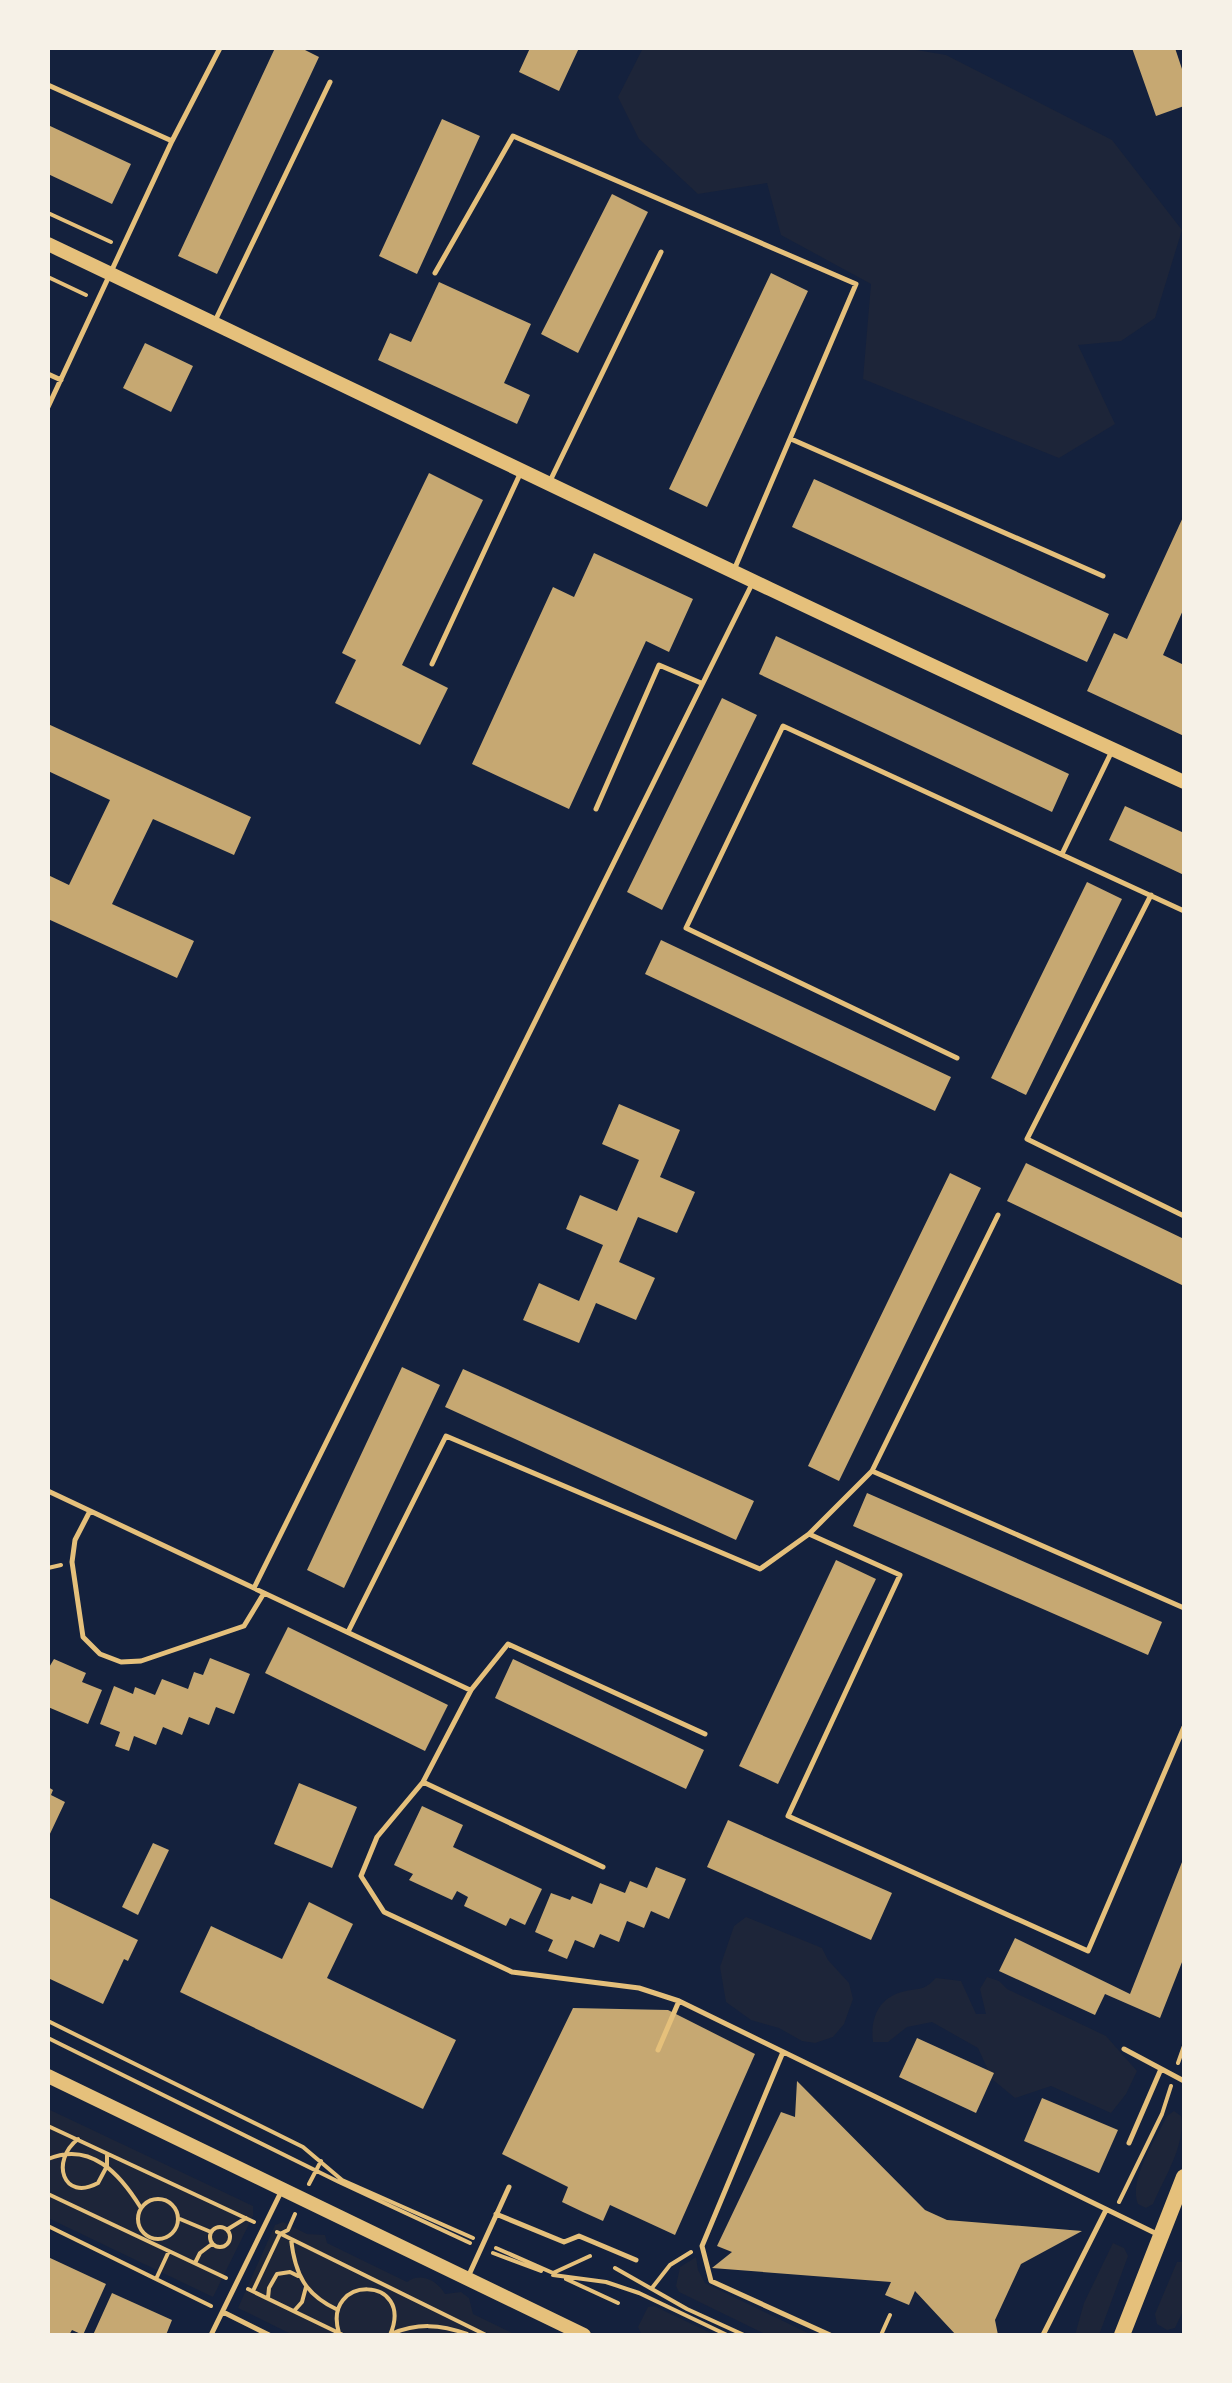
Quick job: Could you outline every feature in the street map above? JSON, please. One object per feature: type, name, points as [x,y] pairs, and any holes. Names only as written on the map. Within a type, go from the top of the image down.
[{"type":"main road","points":[[1122,2335],[1184,2177]]},
{"type":"street","points":[[48,244],[548,485],[1184,782]]},
{"type":"street","points":[[48,2076],[584,2335]]},
{"type":"lane","points":[[48,407],[172,141],[220,48]]},
{"type":"lane","points":[[214,322],[330,82]]},
{"type":"lane","points":[[48,85],[172,141]]},
{"type":"lane","points":[[435,273],[513,136],[856,284],[733,571]]},
{"type":"lane","points":[[548,485],[661,252]]},
{"type":"lane","points":[[48,374],[61,380]]},
{"type":"lane","points":[[791,439],[1103,576]]},
{"type":"lane","points":[[432,664],[522,471]]},
{"type":"lane","points":[[254,1588],[701,683],[755,580]]},
{"type":"lane","points":[[596,809],[659,665],[701,683]]},
{"type":"lane","points":[[957,1058],[686,928],[783,726],[1184,911]]},
{"type":"lane","points":[[1062,854],[1113,749]]},
{"type":"lane","points":[[1151,895],[1027,1139],[1184,1216]]},
{"type":"lane","points":[[348,1632],[446,1436],[760,1569],[809,1534],[872,1471],[998,1215]]},
{"type":"lane","points":[[872,1471],[1184,1608]]},
{"type":"lane","points":[[48,1491],[471,1690]]},
{"type":"lane","points":[[90,1511],[75,1540],[72,1562],[83,1637],[100,1654],[121,1662],[141,1661],[244,1626],[264,1593]]},
{"type":"lane","points":[[809,1534],[900,1575],[788,1816],[1088,1951],[1184,1727]]},
{"type":"lane","points":[[705,1734],[508,1644],[471,1690],[423,1782],[377,1837],[361,1876],[384,1912],[512,1972],[639,1988],[679,2001],[1160,2235]]},
{"type":"lane","points":[[423,1782],[603,1867]]},
{"type":"lane","points":[[658,2050],[679,2001]]},
{"type":"lane","points":[[1124,2049],[1184,2081]]},
{"type":"lane","points":[[783,2052],[702,2246],[711,2281],[830,2335]]},
{"type":"lane","points":[[1129,2143],[1161,2069]]},
{"type":"lane","points":[[467,2278],[509,2187]]},
{"type":"lane","points":[[211,2335],[282,2189]]},
{"type":"lane","points":[[1043,2335],[1106,2210]]},
{"type":"lane","points":[[496,2214],[564,2242],[579,2236],[636,2260]]},
{"type":"lane","points":[[223,2312],[269,2335]]},
{"type":"path","points":[[48,213],[124,249]]},
{"type":"path","points":[[48,277],[99,301]]},
{"type":"path","points":[[48,2021],[303,2147],[342,2180],[483,2246],[618,2303]]},
{"type":"path","points":[[48,2038],[316,2171],[483,2246],[559,2276],[606,2282],[639,2293],[727,2335]]},
{"type":"path","points":[[1113,2214],[1162,2114],[1184,2046]]},
{"type":"path","points":[[78,2139],[64,2155],[62,2172],[74,2186],[83,2188],[98,2183],[107,2166],[107,2154]]},
{"type":"path","points":[[48,2159],[64,2155],[93,2157],[124,2182],[141,2208]]},
{"type":"path","points":[[253,2291],[280,2234],[288,2230],[321,2161]]},
{"type":"path","points":[[48,2194],[147,2238],[341,2334]]},
{"type":"path","points":[[161,2198],[176,2208],[179,2218],[173,2234],[156,2240],[147,2238],[138,2221],[141,2208],[151,2199],[161,2198]]},
{"type":"path","points":[[179,2218],[211,2232]]},
{"type":"path","points":[[226,2229],[246,2218]]},
{"type":"path","points":[[48,2226],[223,2312]]},
{"type":"path","points":[[219,2227],[226,2229],[230,2236],[226,2246],[220,2248],[212,2244],[209,2238],[211,2232],[219,2227]]},
{"type":"path","points":[[291,2239],[294,2261],[306,2285],[320,2302],[338,2310]]},
{"type":"path","points":[[195,2263],[200,2253],[212,2244]]},
{"type":"path","points":[[652,2288],[670,2265],[702,2246]]},
{"type":"path","points":[[156,2279],[169,2251]]},
{"type":"path","points":[[553,2273],[591,2255]]},
{"type":"path","points":[[603,2262],[687,2309],[744,2335]]},
{"type":"path","points":[[268,2298],[269,2288],[277,2274],[290,2272],[301,2277]]},
{"type":"path","points":[[380,2291],[383,2284]]},
{"type":"path","points":[[294,2311],[302,2302],[306,2285]]},
{"type":"path","points":[[341,2334],[335,2322],[338,2310],[352,2293],[366,2288],[385,2294],[393,2309],[390,2334]]},
{"type":"path","points":[[881,2335],[890,2315]]},
{"type":"path","points":[[390,2334],[416,2326],[431,2326],[480,2335]]},
{"type":"shaded area","points":[[643,48],[905,48],[946,55],[1112,140],[1182,230],[1155,318],[1121,341],[1078,345],[1115,424],[1059,458],[863,379],[871,284],[781,235],[767,183],[698,194],[639,139],[618,97]]},
{"type":"shaded area","points":[[746,1917],[822,1948],[828,1960],[849,1983],[853,1999],[844,2024],[833,2037],[815,2043],[802,2041],[779,2028],[751,2020],[726,2002],[720,1967],[734,1926]]},
{"type":"shaded area","points":[[987,1977],[1106,2036],[1137,2071],[1126,2094],[1111,2113],[1051,2086],[1015,2098],[992,2079],[978,2048],[932,2022],[907,2027],[888,2042],[873,2042],[873,2026],[881,2005],[894,1995],[923,1988],[936,1978],[961,1981],[976,2014],[986,2014],[980,1989]]},
{"type":"shaded area","points":[[48,2109],[253,2206],[253,2216],[213,2297],[48,2218]]},
{"type":"shaded area","points":[[1174,2111],[1181,2116],[1182,2127],[1177,2150],[1153,2204],[1146,2208],[1138,2204],[1136,2194],[1140,2172],[1167,2116]]},
{"type":"shaded area","points":[[283,2222],[307,2234],[325,2235],[327,2243],[407,2282],[423,2278],[433,2281],[445,2294],[461,2292],[469,2298],[473,2314],[516,2335],[293,2335],[238,2308],[275,2225]]},
{"type":"shaded area","points":[[1113,2243],[1124,2248],[1128,2256],[1099,2335],[1075,2335],[1084,2303]]},
{"type":"shaded area","points":[[696,2257],[705,2283],[812,2335],[767,2335],[679,2292],[676,2286],[680,2267]]},
{"type":"shaded area","points":[[1177,2262],[1184,2262],[1184,2309],[1175,2328],[1167,2330],[1157,2324],[1155,2314]]},
{"type":"shaded area","points":[[654,2306],[715,2335],[641,2333],[638,2327],[648,2307]]},
{"type":"building","points":[[275,48],[301,48],[319,57],[217,274],[178,256]]},
{"type":"building","points":[[530,48],[579,48],[559,91],[519,72]]},
{"type":"building","points":[[1132,48],[1175,48],[1184,75],[1184,106],[1156,116]]},
{"type":"building","points":[[442,119],[480,136],[417,274],[379,256]]},
{"type":"building","points":[[48,125],[131,164],[112,204],[48,174]]},
{"type":"building","points":[[612,194],[648,212],[578,353],[541,334]]},
{"type":"building","points":[[771,273],[808,291],[707,507],[669,489]]},
{"type":"building","points":[[439,282],[531,324],[504,383],[530,395],[517,424],[378,360],[390,333],[411,342]]},
{"type":"building","points":[[145,343],[193,366],[171,412],[123,388]]},
{"type":"building","points":[[429,473],[483,500],[402,665],[448,688],[420,745],[335,703],[356,660],[342,653]]},
{"type":"building","points":[[814,479],[1109,614],[1087,662],[792,527]]},
{"type":"building","points":[[1184,515],[1184,608],[1163,655],[1184,665],[1184,736],[1087,691],[1114,633],[1127,639]]},
{"type":"building","points":[[594,553],[693,599],[669,652],[646,641],[569,809],[472,764],[553,587],[574,597]]},
{"type":"building","points":[[776,636],[1069,774],[1052,812],[759,674]]},
{"type":"building","points":[[722,698],[757,715],[662,910],[627,892]]},
{"type":"building","points":[[48,724],[251,817],[234,855],[153,819],[112,904],[194,941],[177,978],[48,919],[48,875],[69,885],[110,800],[48,771]]},
{"type":"building","points":[[1125,806],[1184,833],[1184,875],[1109,840]]},
{"type":"building","points":[[1087,882],[1122,899],[1026,1095],[991,1078]]},
{"type":"building","points":[[661,940],[951,1077],[935,1111],[645,974]]},
{"type":"building","points":[[619,1104],[680,1130],[660,1177],[695,1192],[677,1233],[638,1217],[619,1262],[655,1278],[636,1320],[596,1303],[579,1343],[523,1320],[539,1283],[579,1301],[603,1245],[566,1229],[580,1195],[617,1211],[639,1160],[602,1144]]},
{"type":"building","points":[[1026,1163],[1184,1239],[1184,1286],[1007,1201]]},
{"type":"building","points":[[950,1173],[981,1188],[839,1481],[808,1466]]},
{"type":"building","points":[[402,1367],[440,1385],[344,1588],[307,1570]]},
{"type":"building","points":[[463,1369],[754,1501],[736,1540],[445,1407]]},
{"type":"building","points":[[867,1493],[1162,1622],[1148,1655],[853,1526]]},
{"type":"building","points":[[836,1560],[876,1579],[778,1784],[739,1766]]},
{"type":"building","points":[[288,1627],[448,1705],[425,1751],[265,1673]]},
{"type":"building","points":[[210,1658],[250,1674],[234,1714],[216,1707],[209,1725],[189,1717],[182,1735],[163,1727],[156,1745],[134,1736],[129,1751],[115,1746],[120,1732],[100,1724],[114,1686],[133,1694],[135,1687],[155,1695],[162,1679],[188,1689],[194,1672],[203,1675]]},
{"type":"building","points":[[54,1659],[86,1673],[82,1682],[102,1690],[88,1724],[48,1707],[48,1669]]},
{"type":"building","points":[[513,1659],[704,1750],[686,1789],[495,1698]]},
{"type":"building","points":[[299,1783],[357,1807],[332,1868],[274,1844]]},
{"type":"building","points":[[48,1787],[53,1790],[51,1795],[65,1802],[48,1838]]},
{"type":"building","points":[[422,1806],[463,1825],[453,1847],[542,1889],[525,1925],[510,1918],[506,1926],[464,1906],[468,1897],[457,1891],[452,1900],[409,1880],[413,1874],[394,1865]]},
{"type":"building","points":[[728,1820],[892,1893],[871,1940],[707,1867]]},
{"type":"building","points":[[153,1843],[169,1850],[138,1915],[122,1907]]},
{"type":"building","points":[[1184,1857],[1184,1957],[1160,2018],[1105,1994],[1095,2015],[999,1971],[1015,1938],[1130,1994]]},
{"type":"building","points":[[656,1867],[686,1879],[669,1919],[651,1911],[644,1928],[627,1921],[619,1942],[600,1934],[594,1948],[575,1940],[567,1959],[548,1951],[553,1940],[535,1932],[551,1893],[570,1900],[572,1896],[592,1904],[600,1883],[625,1893],[630,1881],[647,1888]]},
{"type":"building","points":[[48,1897],[138,1940],[128,1961],[124,1959],[103,2004],[48,1978]]},
{"type":"building","points":[[309,1902],[353,1924],[327,1978],[456,2040],[423,2109],[180,1992],[211,1926],[282,1959]]},
{"type":"building","points":[[573,2008],[668,2010],[755,2054],[675,2235],[610,2205],[603,2221],[583,2212],[562,2202],[568,2187],[502,2154]]},
{"type":"building","points":[[917,2038],[994,2073],[976,2113],[899,2077]]},
{"type":"building","points":[[797,2081],[925,2210],[947,2220],[1082,2231],[1021,2264],[995,2320],[998,2335],[956,2335],[915,2291],[909,2305],[885,2295],[891,2282],[712,2268],[732,2252],[717,2246],[781,2112],[795,2117]]},
{"type":"building","points":[[1042,2098],[1118,2130],[1099,2173],[1024,2141]]},
{"type":"building","points":[[48,2257],[106,2284],[83,2335],[72,2330],[69,2335],[48,2335]]},
{"type":"building","points":[[112,2293],[172,2320],[166,2335],[93,2335]]}]
